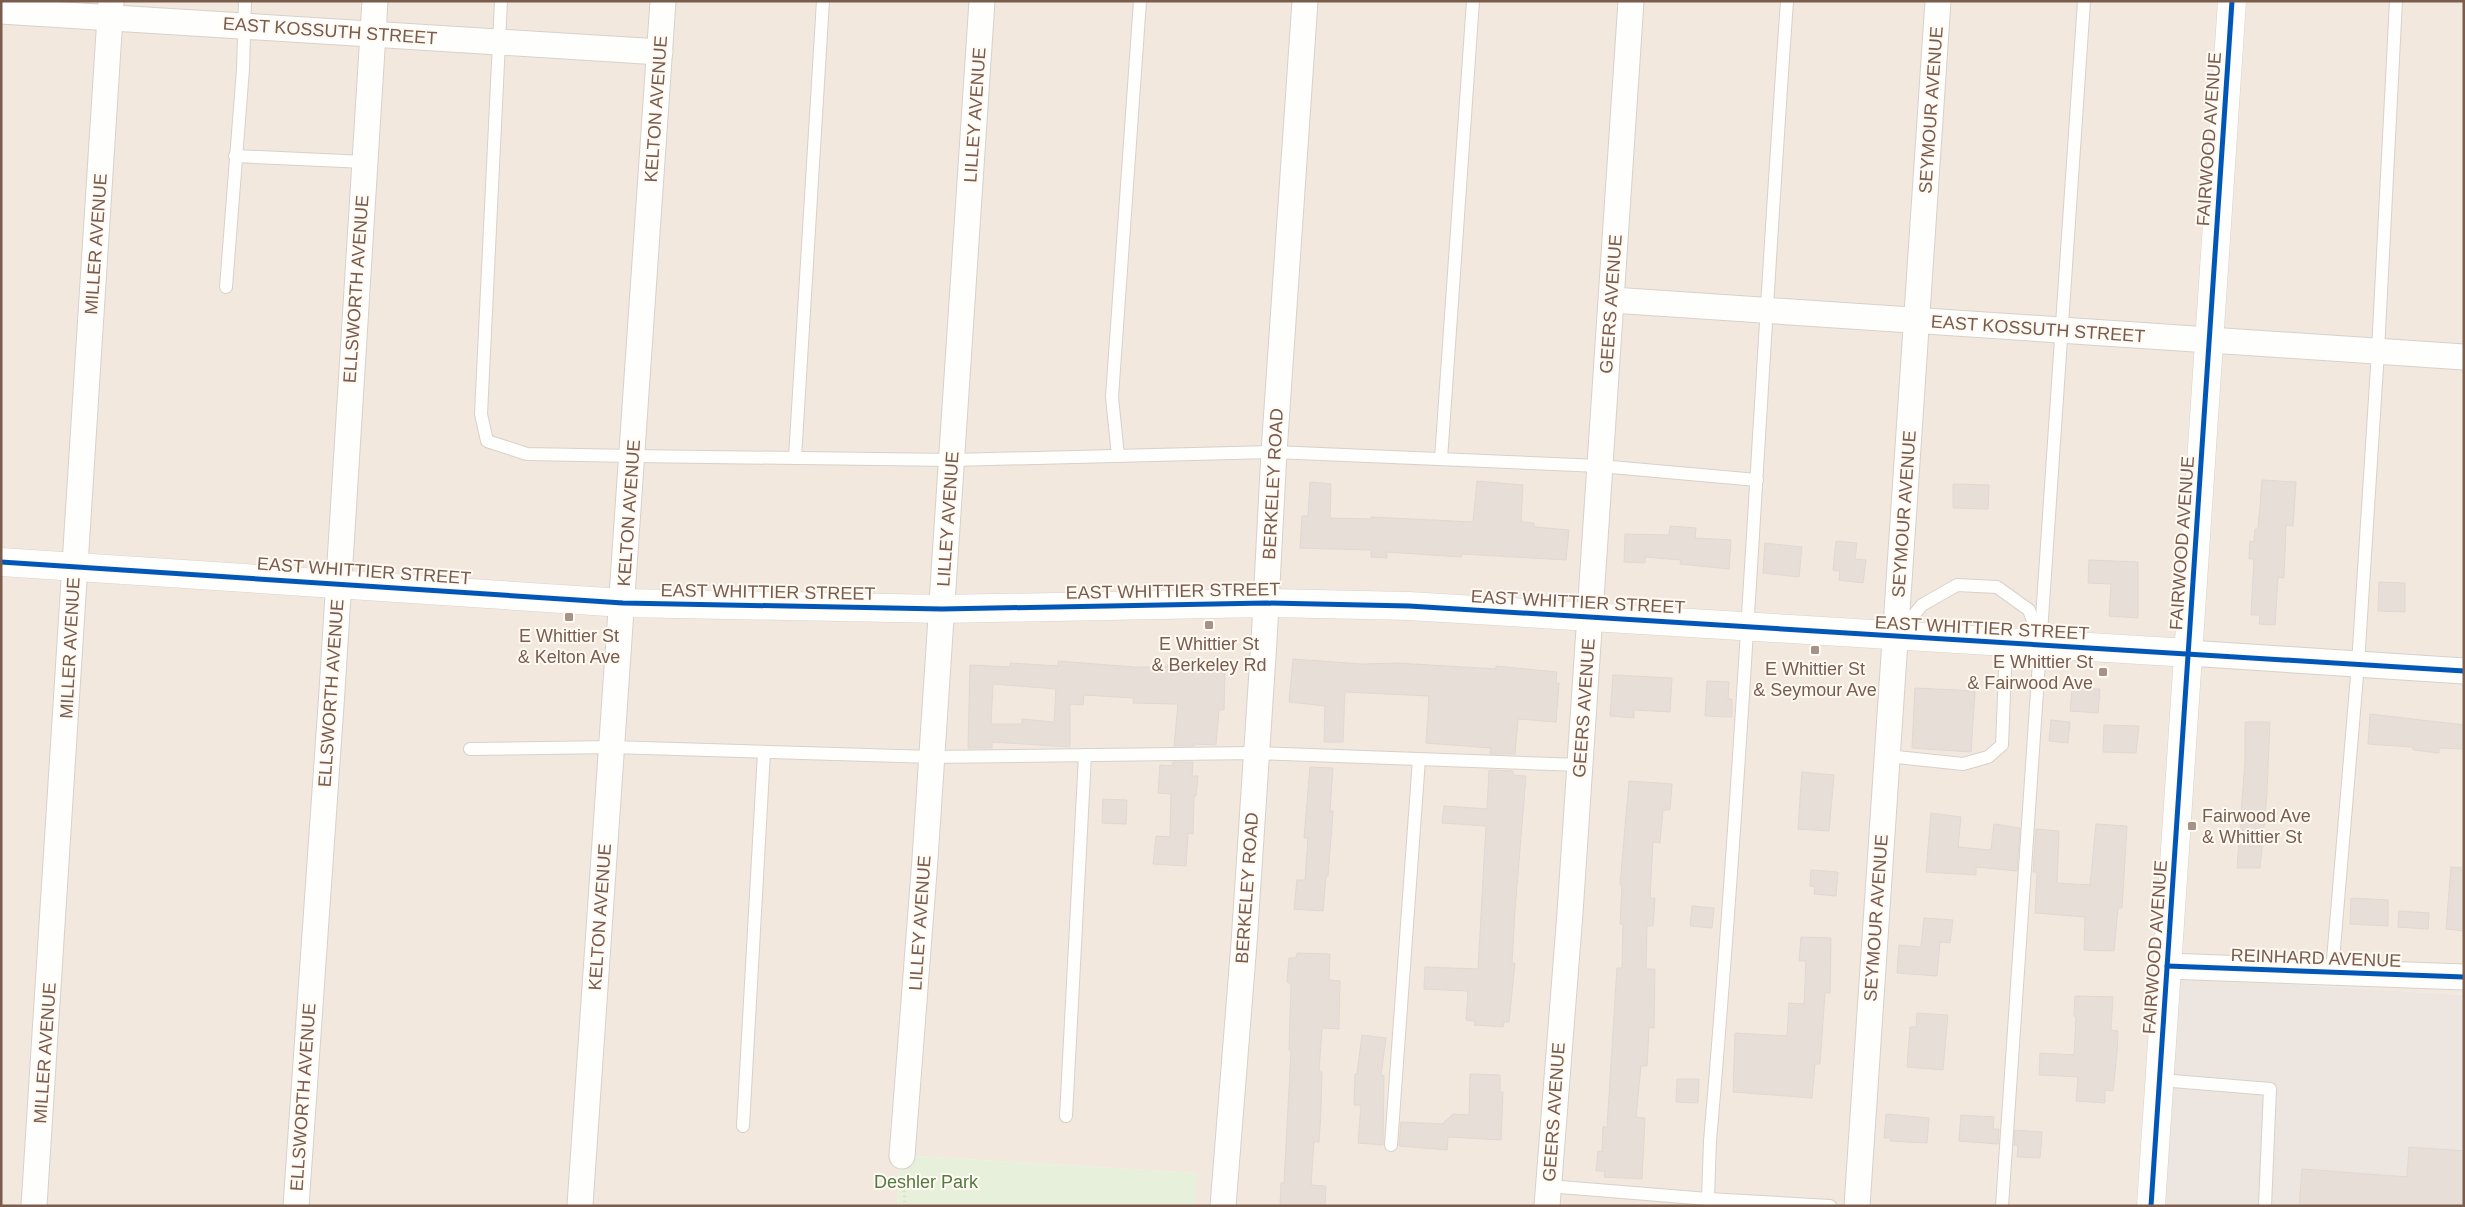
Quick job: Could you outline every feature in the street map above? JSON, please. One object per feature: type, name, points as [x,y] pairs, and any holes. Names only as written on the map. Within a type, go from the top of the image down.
[{"type":"street","name":"ELLSWORTH AVENUE","points":[[296,1206],[375,1]]},
{"type":"street","name":"KELTON AVENUE","points":[[580,1205],[663,1]]},
{"type":"street","name":"LILLEY AVENUE","points":[[902,1156],[932,757],[982,1]]},
{"type":"street","name":"BERKELEY ROAD","points":[[1223,1206],[1244,943],[1274,452],[1305,1]]},
{"type":"street","name":"GEERS AVENUE","points":[[1548,1196],[1580,765],[1631,1]]},
{"type":"street","name":"SEYMOUR AVENUE","points":[[1857,1206],[1938,1]]},
{"type":"street","name":"FAIRWOOD AVENUE","points":[[2151,1206],[2232,1]]},
{"type":"street","name":"EAST KOSSUTH STREET","points":[[1,11],[110,9],[244,26],[660,52]]},
{"type":"street","name":"MILLER AVENUE","points":[[34,1206],[110,9]]},
{"type":"street","name":"EAST KOSSUTH STREET","points":[[1612,300],[2464,357]]},
{"type":"street","name":"EAST WHITTIER STREET","points":[[1,562],[623,603],[942,609],[1266,603],[1409,606],[2464,671]]},
{"type":"street","name":"REINHARD AVENUE","points":[[2168,966],[2464,977]]},
{"type":"lane","points":[[226,287],[244,69],[245,1]]},
{"type":"lane","points":[[501,1],[481,414],[487,441],[527,454],[633,456],[952,460],[1274,452],[1600,466],[1757,480]]},
{"type":"lane","points":[[795,458],[823,1]]},
{"type":"lane","points":[[1118,456],[1112,397],[1140,1]]},
{"type":"lane","points":[[1441,459],[1472,1]]},
{"type":"lane","points":[[1708,1200],[1710,1141],[1748,627],[1765,311],[1786,1]]},
{"type":"lane","points":[[2002,1206],[2042,645],[2084,1]]},
{"type":"lane","points":[[2332,972],[2358,664],[2378,351],[2396,1]]},
{"type":"lane","points":[[236,156],[365,162]]},
{"type":"lane","points":[[1896,637],[1922,605],[1957,585],[1997,587],[2029,610],[2042,645]]},
{"type":"lane","points":[[1887,756],[1963,764],[1988,757],[2002,745],[2006,643]]},
{"type":"lane","points":[[470,750],[612,747],[932,757],[1255,753],[1580,765]]},
{"type":"lane","points":[[743,1126],[764,752]]},
{"type":"lane","points":[[1066,1116],[1085,755]]},
{"type":"lane","points":[[1391,1145],[1419,759]]},
{"type":"lane","points":[[2160,1080],[2270,1089],[2265,1206]]},
{"type":"lane","points":[[1548,1196],[1708,1200],[1830,1206]]},
{"type":"path","points":[[902,1156],[905,1206]]},
{"type":"shaded area","points":[[1,1],[2464,1],[2464,995],[2169,977],[2153,1206],[1194,1206],[1196,1173],[900,1155],[897,1206],[1,1206]]},
{"type":"shaded area","points":[[2169,977],[2464,995],[2464,1206],[2153,1206]]},
{"type":"green space","name":"Deshler Park","points":[[900,1155],[1197,1173],[1194,1206],[897,1206]]},
{"type":"building","points":[[2262,480],[2296,482],[2293,526],[2286,525],[2284,578],[2278,577],[2275,625],[2259,624],[2260,615],[2251,615],[2254,559],[2249,559],[2250,541],[2254,542],[2255,529],[2258,529]]},
{"type":"building","points":[[1477,481],[1523,485],[1521,522],[1534,523],[1534,527],[1569,530],[1566,560],[1462,554],[1461,557],[1387,552],[1387,558],[1371,557],[1371,550],[1300,548],[1302,516],[1308,516],[1310,482],[1331,484],[1330,518],[1371,519],[1371,517],[1473,522]]},
{"type":"building","points":[[1953,484],[1989,485],[1988,509],[1953,508]]},
{"type":"building","points":[[1670,526],[1696,528],[1695,538],[1731,540],[1729,569],[1680,564],[1681,560],[1645,557],[1645,563],[1624,562],[1625,534],[1669,535]]},
{"type":"building","points":[[1836,541],[1857,543],[1855,559],[1866,560],[1863,583],[1839,580],[1840,571],[1833,570]]},
{"type":"building","points":[[1765,543],[1802,547],[1799,577],[1763,573]]},
{"type":"building","points":[[2089,560],[2138,562],[2138,618],[2109,616],[2111,584],[2088,583]]},
{"type":"building","points":[[2379,582],[2405,583],[2405,612],[2378,611]]},
{"type":"building","points":[[1293,659],[1362,664],[1397,663],[1496,669],[1496,666],[1557,672],[1556,683],[1559,683],[1556,722],[1518,719],[1515,754],[1490,754],[1491,748],[1426,743],[1429,696],[1345,692],[1343,742],[1324,742],[1325,706],[1289,702]]},
{"type":"building","points":[[1058,661],[1134,667],[1167,667],[1168,664],[1225,670],[1224,710],[1219,710],[1216,745],[1194,744],[1194,746],[1174,746],[1178,704],[1133,703],[1134,698],[1084,695],[1083,705],[1070,704],[1070,747],[992,742],[992,748],[968,748],[970,665],[1010,667],[1010,663],[1058,666]],"holes":[[[993,684],[1056,689],[1054,722],[1022,719],[1022,724],[991,724]]]},
{"type":"building","points":[[1613,675],[1672,678],[1670,712],[1634,710],[1634,718],[1610,716]]},
{"type":"building","points":[[1707,681],[1729,682],[1728,699],[1732,699],[1732,717],[1705,716]]},
{"type":"building","points":[[1915,688],[1975,691],[1971,752],[1912,748]]},
{"type":"building","points":[[2072,688],[2100,689],[2098,713],[2070,711]]},
{"type":"building","points":[[2370,714],[2464,725],[2464,749],[2439,748],[2439,753],[2413,750],[2413,747],[2368,744]]},
{"type":"building","points":[[2051,720],[2070,722],[2068,743],[2049,741]]},
{"type":"building","points":[[2245,722],[2270,722],[2267,794],[2260,868],[2237,868],[2245,761]]},
{"type":"building","points":[[2104,725],[2139,726],[2136,753],[2103,752]]},
{"type":"building","points":[[1173,762],[1193,762],[1192,776],[1198,776],[1196,796],[1194,796],[1193,834],[1188,833],[1186,866],[1153,864],[1156,836],[1170,837],[1171,794],[1158,793],[1160,765],[1172,766]]},
{"type":"building","points":[[1310,767],[1333,768],[1330,811],[1333,811],[1323,911],[1294,909],[1297,880],[1305,880],[1308,838],[1304,838]]},
{"type":"building","points":[[1489,770],[1513,771],[1513,775],[1526,776],[1515,910],[1512,963],[1515,963],[1509,1022],[1504,1022],[1503,1027],[1474,1025],[1475,1021],[1466,1020],[1468,991],[1424,989],[1425,967],[1478,969],[1486,826],[1442,823],[1444,806],[1487,809]]},
{"type":"building","points":[[1802,772],[1834,775],[1829,831],[1798,829]]},
{"type":"building","points":[[1629,781],[1672,784],[1670,810],[1663,810],[1660,843],[1653,842],[1650,898],[1655,898],[1653,926],[1647,926],[1646,969],[1655,969],[1654,1028],[1649,1027],[1647,1066],[1641,1066],[1636,1117],[1645,1118],[1642,1179],[1604,1177],[1605,1171],[1596,1171],[1598,1151],[1602,1152],[1603,1126],[1607,1128],[1617,968],[1622,968],[1623,924],[1620,924],[1622,885],[1620,885]]},
{"type":"building","points":[[1103,799],[1127,800],[1126,824],[1102,823]]},
{"type":"building","points":[[1931,813],[1961,817],[1958,847],[1991,850],[1994,824],[2020,828],[2017,871],[1976,867],[1976,875],[1926,872]]},
{"type":"building","points":[[2096,824],[2127,826],[2122,908],[2118,908],[2114,951],[2084,950],[2085,917],[2035,913],[2037,872],[2033,872],[2036,829],[2059,831],[2057,883],[2090,885]]},
{"type":"building","points":[[2451,867],[2464,868],[2464,931],[2446,929]]},
{"type":"building","points":[[1811,870],[1838,872],[1836,896],[1814,894],[1815,887],[1810,886]]},
{"type":"building","points":[[2351,898],[2388,900],[2388,926],[2350,924]]},
{"type":"building","points":[[1692,906],[1714,908],[1712,928],[1690,926]]},
{"type":"building","points":[[2399,911],[2429,913],[2428,929],[2398,927]]},
{"type":"building","points":[[1924,918],[1953,920],[1950,943],[1940,942],[1937,976],[1897,973],[1899,945],[1921,947]]},
{"type":"building","points":[[1801,937],[1831,938],[1830,993],[1825,993],[1820,1064],[1815,1064],[1812,1098],[1733,1092],[1735,1033],[1787,1036],[1789,1003],[1804,1004],[1806,961],[1799,961]]},
{"type":"building","points":[[1297,953],[1330,954],[1329,980],[1340,981],[1339,1029],[1322,1028],[1319,1072],[1322,1072],[1319,1142],[1314,1141],[1311,1185],[1326,1186],[1325,1206],[1280,1206],[1281,1183],[1284,1183],[1291,1051],[1289,1050],[1291,984],[1287,982],[1289,958],[1296,958]]},
{"type":"building","points":[[2075,996],[2113,997],[2111,1030],[2118,1031],[2117,1053],[2113,1091],[2105,1090],[2105,1103],[2076,1101],[2078,1077],[2039,1075],[2040,1053],[2074,1055]]},
{"type":"building","points":[[1917,1013],[1948,1015],[1943,1070],[1907,1067],[1910,1027],[1916,1027]]},
{"type":"building","points":[[1362,1035],[1386,1038],[1381,1075],[1384,1076],[1383,1145],[1358,1143],[1361,1105],[1354,1105],[1355,1074],[1357,1074]]},
{"type":"building","points":[[1470,1074],[1500,1075],[1500,1092],[1503,1092],[1501,1140],[1448,1137],[1447,1150],[1399,1146],[1401,1122],[1442,1124],[1453,1114],[1469,1115]]},
{"type":"building","points":[[1677,1079],[1699,1079],[1698,1103],[1676,1102]]},
{"type":"building","points":[[1886,1114],[1929,1118],[1927,1143],[1890,1141],[1891,1138],[1884,1138]]},
{"type":"building","points":[[1961,1115],[1994,1117],[1993,1129],[1999,1129],[1998,1144],[1959,1141]]},
{"type":"building","points":[[2015,1130],[2042,1132],[2040,1158],[2017,1157],[2018,1146],[2014,1145]]},
{"type":"building","points":[[2409,1147],[2464,1151],[2464,1206],[2299,1206],[2302,1169],[2407,1177]]},
{"type":"cycle path","points":[[2151,1206],[2232,1]]},
{"type":"cycle path","points":[[1,562],[623,603],[942,609],[1266,603],[1409,606],[2464,671]]},
{"type":"cycle path","points":[[2167,966],[2464,977]]},
{"type":"place","name":"E Whittier St & Kelton Ave","points":[[569,617]]},
{"type":"place","name":"E Whittier St & Berkeley Rd","points":[[1209,625]]},
{"type":"place","name":"E Whittier St & Seymour Ave","points":[[1815,650]]},
{"type":"place","name":"E Whittier St & Fairwood Ave","points":[[2103,672]]},
{"type":"place","name":"Fairwood Ave & Whittier St","points":[[2192,826]]}]
